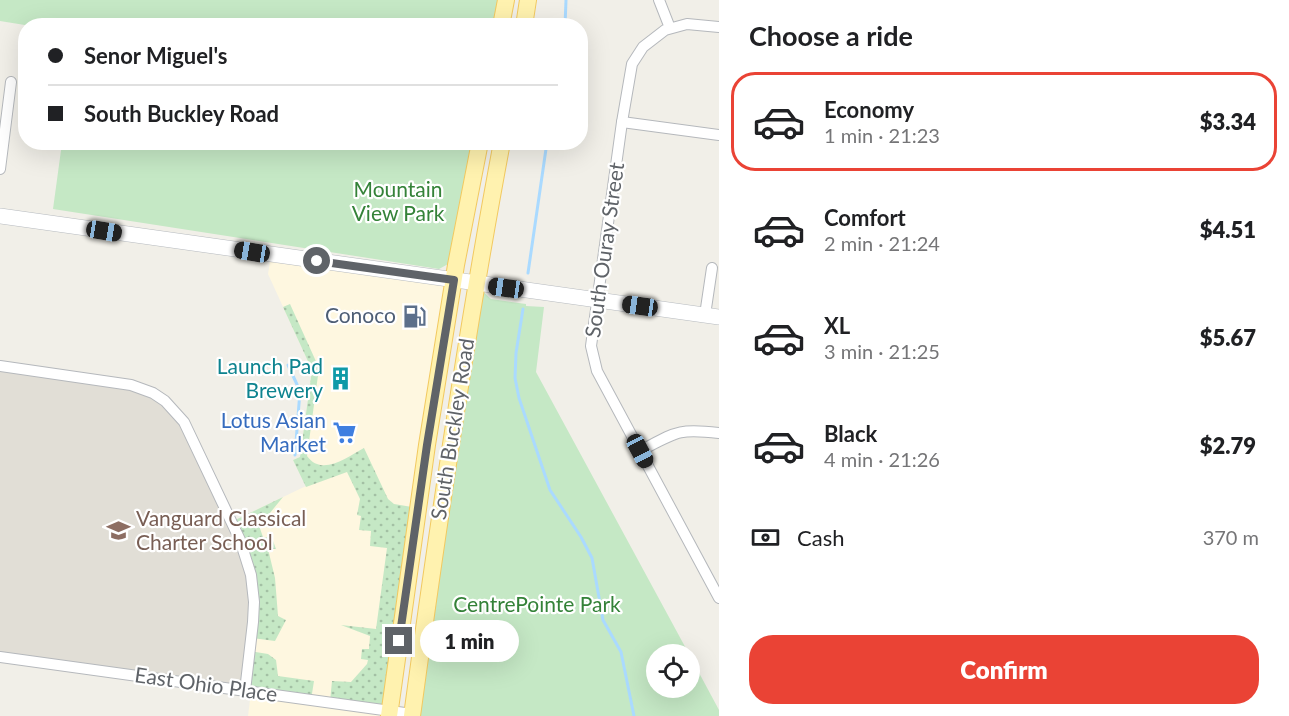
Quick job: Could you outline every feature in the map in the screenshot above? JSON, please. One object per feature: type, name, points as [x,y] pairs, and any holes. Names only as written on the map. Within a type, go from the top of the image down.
[{"type":"main road","points":[[503,18],[506,0]]},
{"type":"main road","points":[[525,18],[528,0]]},
{"type":"main road","name":"South Buckley Road","points":[[389,714],[427,445],[478,150]]},
{"type":"main road","name":"South Buckley Road","points":[[412,715],[437,526],[476,284],[501,150]]},
{"type":"street","points":[[659,0],[670,28],[697,24],[719,27]]},
{"type":"street","name":"South Ouray Street","points":[[670,28],[653,37],[643,46],[629,74],[592,336],[593,359],[597,371],[719,598]]},
{"type":"street","points":[[0,169],[11,82]]},
{"type":"street","points":[[622,122],[719,135]]},
{"type":"street","points":[[0,216],[712,316],[711,268]]},
{"type":"street","points":[[0,366],[131,384],[165,401],[184,422],[240,540],[249,569],[254,608],[245,691]]},
{"type":"street","points":[[640,451],[684,430],[719,433]]},
{"type":"street","name":"East Ohio Place","points":[[0,657],[245,691],[389,714],[412,715]]},
{"type":"shaded area","points":[[271,255],[454,280],[389,716],[248,716],[251,692],[231,522],[306,486],[293,460],[300,457],[312,370],[268,274]]},
{"type":"shaded area","name":"Vanguard Classical Charter School","points":[[0,366],[122,383],[157,396],[191,435],[252,584],[245,691],[0,657]]},
{"type":"green space","points":[[0,0],[499,0],[496,18],[18,18],[18,24],[0,21]]},
{"type":"green space","name":"Mountain View Park","points":[[61,150],[472,150],[450,263],[439,269],[53,209]]},
{"type":"green space","name":"CentrePointe Park","points":[[475,284],[491,299],[544,307],[536,372],[684,644],[646,644],[646,698],[700,698],[700,675],[719,710],[719,716],[412,716]]},
{"type":"green space","points":[[290,304],[319,368],[307,456],[313,462],[327,465],[364,448],[388,499],[394,504],[418,508],[390,711],[330,702],[332,681],[351,682],[367,664],[368,660],[361,659],[362,649],[369,649],[370,636],[341,625],[376,629],[387,548],[370,546],[371,531],[359,530],[361,516],[357,515],[360,499],[347,472],[306,487],[293,460],[300,457],[312,370],[283,307]]},
{"type":"green space","points":[[283,497],[265,519],[257,520],[263,537],[272,538],[276,549],[268,549],[275,578],[278,616],[286,620],[275,641],[252,638],[254,602],[231,522]]},
{"type":"green space","points":[[250,651],[268,654],[276,660],[278,676],[314,681],[311,700],[245,691]]},
{"type":"waterway","points":[[565,18],[566,0]]},
{"type":"waterway","points":[[528,273],[546,150]]},
{"type":"waterway","points":[[523,309],[516,353],[515,378],[519,398],[550,490],[592,558],[603,620],[621,652],[634,716]]},
{"type":"waterway","points":[[288,365],[300,391],[295,455]]},
{"type":"place","name":"Conoco","points":[[414,316]]},
{"type":"place","name":"Launch Pad Brewery","points":[[341,379]]},
{"type":"place","name":"Lotus Asian Market","points":[[344,433]]},
{"type":"place","name":"Vanguard Classical Charter School","points":[[118,531]]},
{"type":"route","points":[[317,261],[454,280],[427,445],[399,641]]}]
